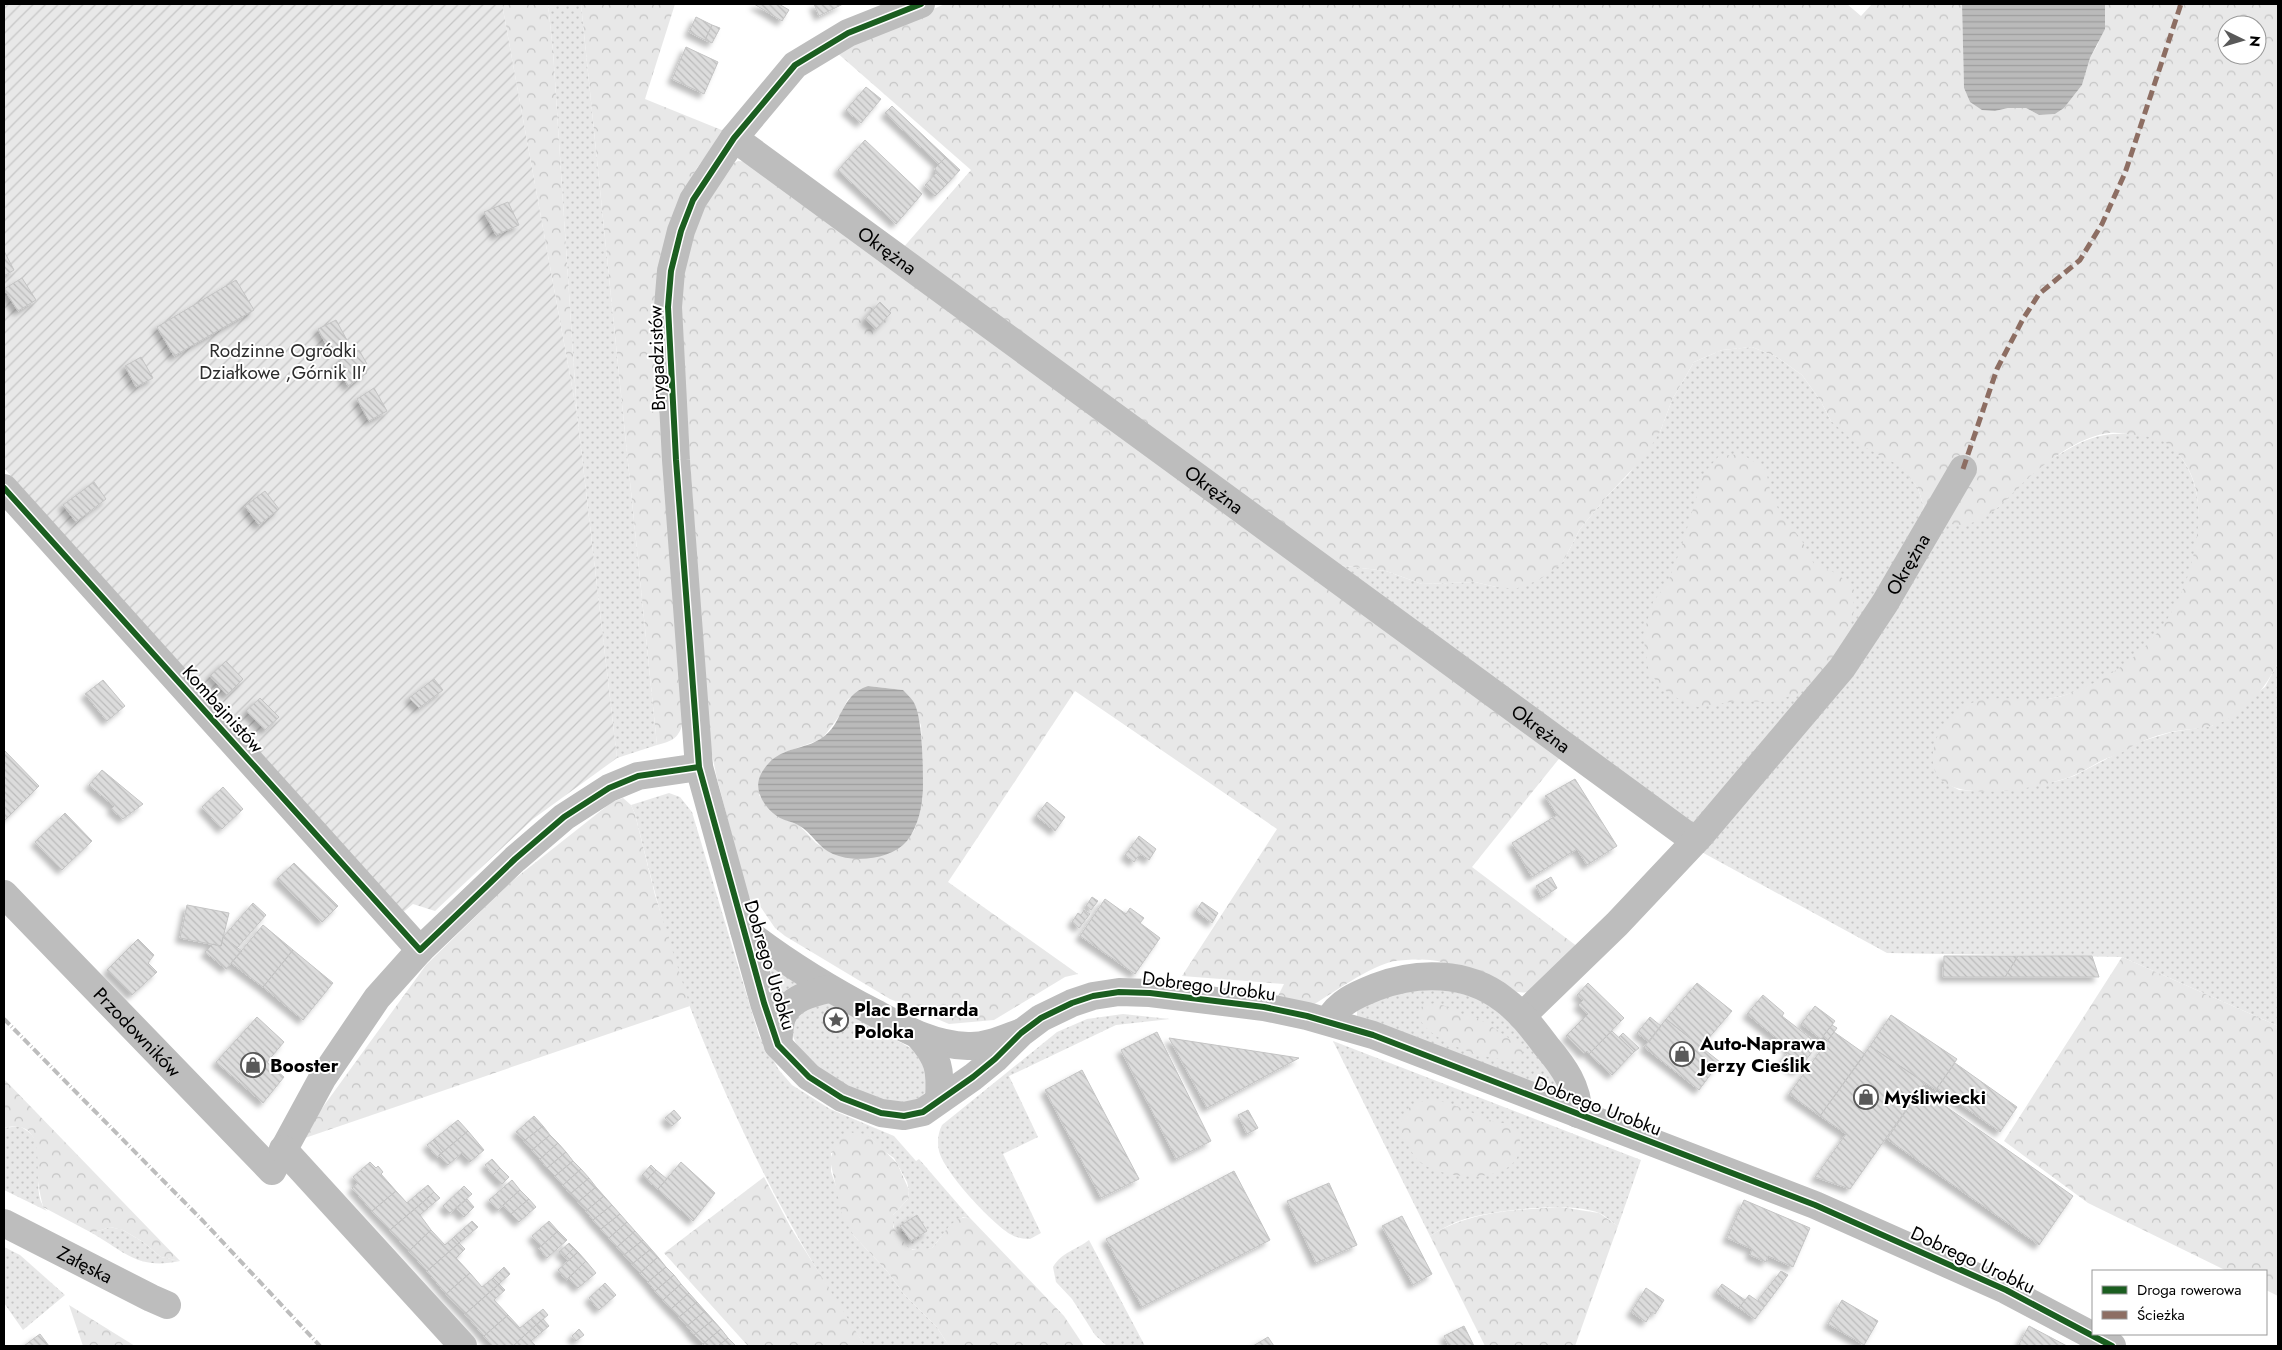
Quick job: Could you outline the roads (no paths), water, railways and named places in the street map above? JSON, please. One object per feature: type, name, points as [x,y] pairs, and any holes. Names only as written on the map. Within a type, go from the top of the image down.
[{"type":"street","name":"Brygadzistów","points":[[699,767],[676,460],[668,308],[671,271],[681,231],[694,200],[734,138],[795,64],[848,33],[921,4]]},
{"type":"street","name":"Okrężna","points":[[734,138],[1695,841]]},
{"type":"street","name":"Okrężna","points":[[1522,1016],[1617,924],[1695,841],[1842,668],[1885,603],[1963,469]]},
{"type":"street","name":"Kombajnistów","points":[[4,488],[420,950]]},
{"type":"street","name":"Dobrego Urobku","points":[[699,767],[764,1003],[778,1045],[808,1077],[842,1098],[881,1113],[904,1116],[923,1112],[938,1099],[995,1059],[1021,1033],[1041,1018],[1072,1003],[1093,996],[1119,992],[1150,993],[1255,1006],[1328,1021],[1373,1035],[1815,1205],[2006,1290],[2112,1346]]},
{"type":"street","points":[[278,1160],[322,1079],[378,998],[420,950],[515,859],[564,817],[609,788],[638,776],[699,767]]},
{"type":"street","name":"Przodowników","points":[[4,894],[278,1160],[463,1346]]},
{"type":"street","name":"Dobrego Urobku","points":[[744,930],[782,960],[829,990],[919,1036],[947,1045],[970,1046],[1021,1033]]},
{"type":"street","points":[[1328,1021],[1335,1009],[1353,996],[1384,984],[1419,976],[1442,976],[1479,985],[1494,992],[1522,1016],[1565,1068],[1579,1101],[1578,1114]]},
{"type":"street","name":"Dobrego Urobku","points":[[778,1045],[782,1017],[791,1003],[811,993],[829,990]]},
{"type":"street","name":"Dobrego Urobku","points":[[919,1036],[932,1050],[938,1061],[940,1080],[938,1099]]},
{"type":"street","name":"Załęska","points":[[4,1223],[151,1298],[167,1304]]},
{"type":"railway","points":[[4,1019],[203,1221],[320,1346]]},
{"type":"place","name":"Plac Bernarda Poloka","points":[[836,1020]]},
{"type":"place","name":"Auto-Naprawa Jerzy Cieślik","points":[[1682,1054]]},
{"type":"place","name":"Booster","points":[[253,1065]]},
{"type":"place","name":"Myśliwiecki","points":[[1866,1097]]},
{"type":"park label","name":"Rodzinne Ogródki Działkowe ,Górnik II'","points":[[283,361]]}]
